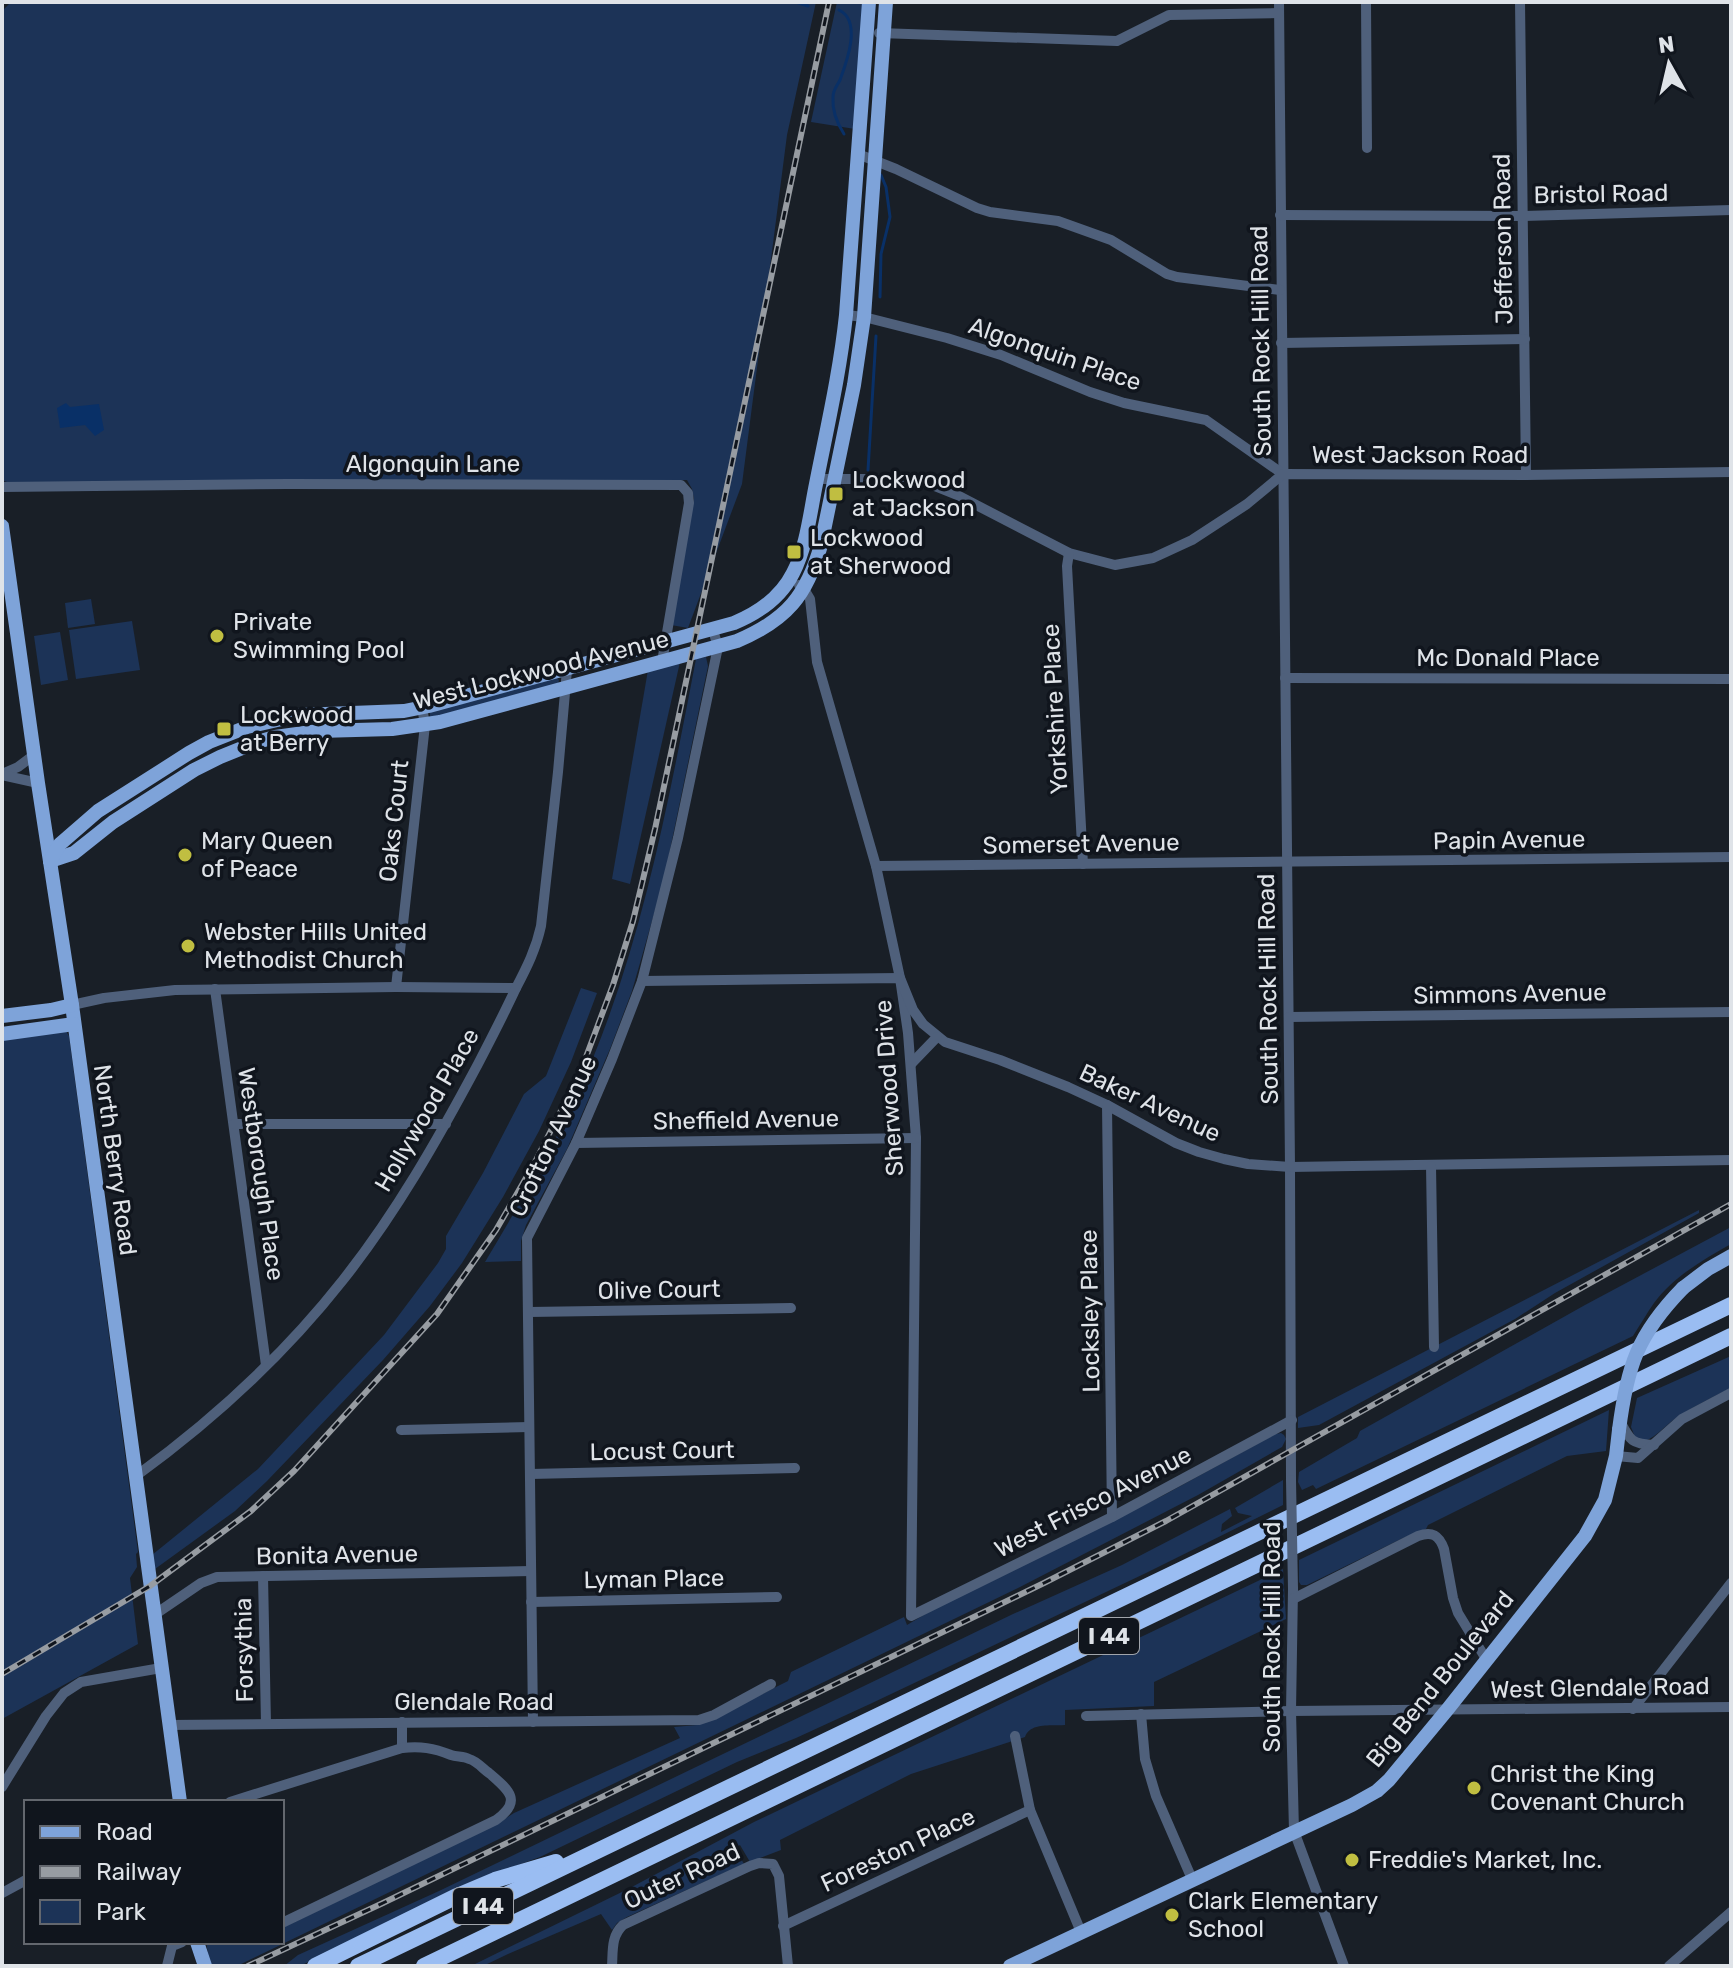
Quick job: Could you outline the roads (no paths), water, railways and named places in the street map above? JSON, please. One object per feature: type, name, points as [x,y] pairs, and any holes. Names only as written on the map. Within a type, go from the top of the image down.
[{"type":"highway","name":"I 44","points":[[358,1966],[1731,1305]]},
{"type":"highway","name":"I 44","points":[[424,1966],[1731,1336]]},
{"type":"highway","points":[[315,1966],[495,1880],[607,1846]]},
{"type":"highway","points":[[452,1966],[499,1929]]},
{"type":"main road","name":"West Lockwood Avenue","points":[[50,861],[60,844],[98,811],[189,753],[247,727],[299,715],[422,707],[713,630],[734,623],[772,600],[789,579],[804,543],[842,352],[869,2]]},
{"type":"main road","name":"West Lockwood Avenue","points":[[50,861],[74,853],[113,822],[194,770],[257,742],[319,731],[425,725],[566,688],[718,647],[756,633],[772,623],[797,599],[812,575],[821,545],[859,354],[886,2]]},
{"type":"main road","name":"North Berry Road","points":[[2,526],[9,630],[34,755],[72,1005],[180,1800]]},
{"type":"main road","points":[[212,741],[220,757]]},
{"type":"main road","points":[[135,787],[144,802]]},
{"type":"main road","points":[[43,813],[56,827],[76,830]]},
{"type":"main road","points":[[2,1016],[72,1005]]},
{"type":"main road","points":[[2,1034],[74,1024]]},
{"type":"main road","name":"Big Bend Boulevard","points":[[1010,1966],[1352,1805],[1389,1780],[1585,1536],[1605,1500],[1616,1456],[1623,1395],[1632,1362],[1644,1338],[1663,1309],[1683,1288],[1731,1256]]},
{"type":"main road","points":[[195,1966],[197,1944]]},
{"type":"main road","points":[[198,1944],[205,1966]]},
{"type":"street","points":[[1366,2],[1367,148]]},
{"type":"street","name":"Jefferson Road","points":[[1520,2],[1526,475]]},
{"type":"street","points":[[867,33],[1117,41],[1169,15],[1279,7]]},
{"type":"street","name":"South Rock Hill Road","points":[[1279,7],[1294,1831],[1344,1966]]},
{"type":"street","points":[[858,154],[977,208],[1058,221],[1111,240],[1167,274],[1280,290]]},
{"type":"street","name":"Bristol Road","points":[[1280,215],[1523,216],[1731,210]]},
{"type":"street","name":"Algonquin Place","points":[[846,315],[947,338],[1001,355],[1090,392],[1206,420],[1283,474]]},
{"type":"street","points":[[1281,343],[1525,339]]},
{"type":"street","name":"West Jackson Road","points":[[817,479],[894,479],[930,484],[1069,553],[1115,565],[1153,558],[1192,540],[1247,504],[1283,474],[1731,472]]},
{"type":"street","name":"Algonquin Lane","points":[[2,487],[681,485],[688,493],[689,503],[662,662]]},
{"type":"street","name":"Yorkshire Place","points":[[1069,553],[1067,566],[1083,864]]},
{"type":"street","points":[[789,579],[804,589]]},
{"type":"street","name":"Sherwood Drive","points":[[804,589],[812,609],[817,662],[876,866],[900,978],[911,1064],[916,1138],[911,1616]]},
{"type":"street","name":"Crofton Avenue","points":[[533,1722],[527,1238],[576,1143],[642,981],[678,838],[718,647],[713,630]]},
{"type":"street","name":"Hollywood Place","points":[[136,1476],[179,1445],[225,1405],[342,1282],[408,1187],[446,1124],[532,957],[541,926],[567,670]]},
{"type":"street","name":"Mc Donald Place","points":[[1285,678],[1731,679]]},
{"type":"street","name":"Oaks Court","points":[[396,987],[425,725],[422,707]]},
{"type":"street","points":[[2,775],[34,755]]},
{"type":"street","points":[[2,775],[38,783]]},
{"type":"street","name":"Papin Avenue","points":[[1287,862],[1731,857]]},
{"type":"street","name":"Somerset Avenue","points":[[876,866],[1287,862]]},
{"type":"street","points":[[642,981],[900,978]]},
{"type":"street","name":"Baker Avenue","points":[[900,978],[913,1010],[937,1037],[1046,1077],[1107,1105],[1176,1143],[1248,1164],[1290,1167],[1431,1166],[1731,1160]]},
{"type":"street","points":[[72,1005],[161,991],[516,988]]},
{"type":"street","name":"Westborough Place","points":[[215,989],[266,1365]]},
{"type":"street","name":"Simmons Avenue","points":[[1289,1017],[1731,1012]]},
{"type":"street","points":[[911,1064],[937,1037]]},
{"type":"street","name":"Locksley Place","points":[[1107,1105],[1112,1517]]},
{"type":"street","points":[[234,1124],[446,1124]]},
{"type":"street","name":"Sheffield Avenue","points":[[576,1143],[916,1138]]},
{"type":"street","points":[[1431,1166],[1434,1347]]},
{"type":"street","name":"Olive Court","points":[[529,1312],[791,1308]]},
{"type":"street","points":[[1616,1456],[1638,1458],[1682,1419],[1731,1393]]},
{"type":"street","name":"West Frisco Avenue","points":[[911,1616],[1112,1517],[1292,1420]]},
{"type":"street","points":[[1619,1426],[1633,1442],[1654,1445]]},
{"type":"street","points":[[401,1430],[529,1427]]},
{"type":"street","name":"Locust Court","points":[[530,1474],[795,1468]]},
{"type":"street","points":[[1293,1594],[1406,1542],[1425,1534],[1434,1534],[1441,1541],[1458,1613],[1486,1659]]},
{"type":"street","name":"Bonita Avenue","points":[[154,1615],[208,1580],[226,1576],[531,1571]]},
{"type":"street","name":"Forsythia","points":[[263,1576],[266,1724]]},
{"type":"street","points":[[1633,1709],[1731,1583]]},
{"type":"street","name":"Lyman Place","points":[[531,1602],[777,1597]]},
{"type":"street","points":[[2,1787],[64,1693],[81,1682],[161,1668]]},
{"type":"street","name":"Glendale Road","points":[[168,1725],[699,1720],[771,1684]]},
{"type":"street","name":"West Glendale Road","points":[[1086,1716],[1731,1707]]},
{"type":"street","points":[[1141,1714],[1145,1759],[1156,1796],[1192,1879]]},
{"type":"street","points":[[402,1722],[402,1748]]},
{"type":"street","points":[[1015,1736],[1030,1810],[1081,1932]]},
{"type":"street","points":[[236,1800],[402,1748],[419,1746],[472,1759],[511,1794],[507,1812],[481,1827],[284,1922]]},
{"type":"street","name":"Foreston Place","points":[[783,1926],[1030,1810]]},
{"type":"street","name":"Outer Road","points":[[612,1966],[614,1938],[623,1925],[759,1863],[773,1864],[779,1876],[783,1926]]},
{"type":"street","points":[[2,1893],[24,1881]]},
{"type":"street","points":[[1669,1966],[1731,1912]]},
{"type":"street","points":[[783,1926],[788,1966]]},
{"type":"street","points":[[167,1966],[172,1946],[177,1944]]},
{"type":"waterway","points":[[796,2],[808,6]]},
{"type":"waterway","points":[[839,10],[846,15],[851,32],[846,63],[833,97],[833,107],[844,134]]},
{"type":"waterway","points":[[880,297],[881,254],[890,217],[881,175]]},
{"type":"waterway","points":[[868,470],[876,336]]},
{"type":"railway","points":[[2,1674],[150,1586],[251,1511],[294,1471],[437,1314],[496,1230],[580,1073],[633,921],[655,829],[829,2]]},
{"type":"railway","points":[[248,1966],[1044,1583],[1166,1521],[1731,1204]]},
{"type":"place","name":"Lockwood at Jackson","points":[[836,494]]},
{"type":"place","name":"Lockwood at Sherwood","points":[[794,552]]},
{"type":"place","name":"Private Swimming Pool","points":[[217,636]]},
{"type":"place","name":"Lockwood at Berry","points":[[224,729]]},
{"type":"place","name":"Mary Queen of Peace","points":[[185,855]]},
{"type":"place","name":"Webster Hills United Methodist Church","points":[[188,946]]},
{"type":"place","name":"Christ the King Covenant Church","points":[[1474,1788]]},
{"type":"place","name":"Freddie's Market, Inc.","points":[[1352,1860]]},
{"type":"place","name":"Clark Elementary School","points":[[1172,1915]]}]
